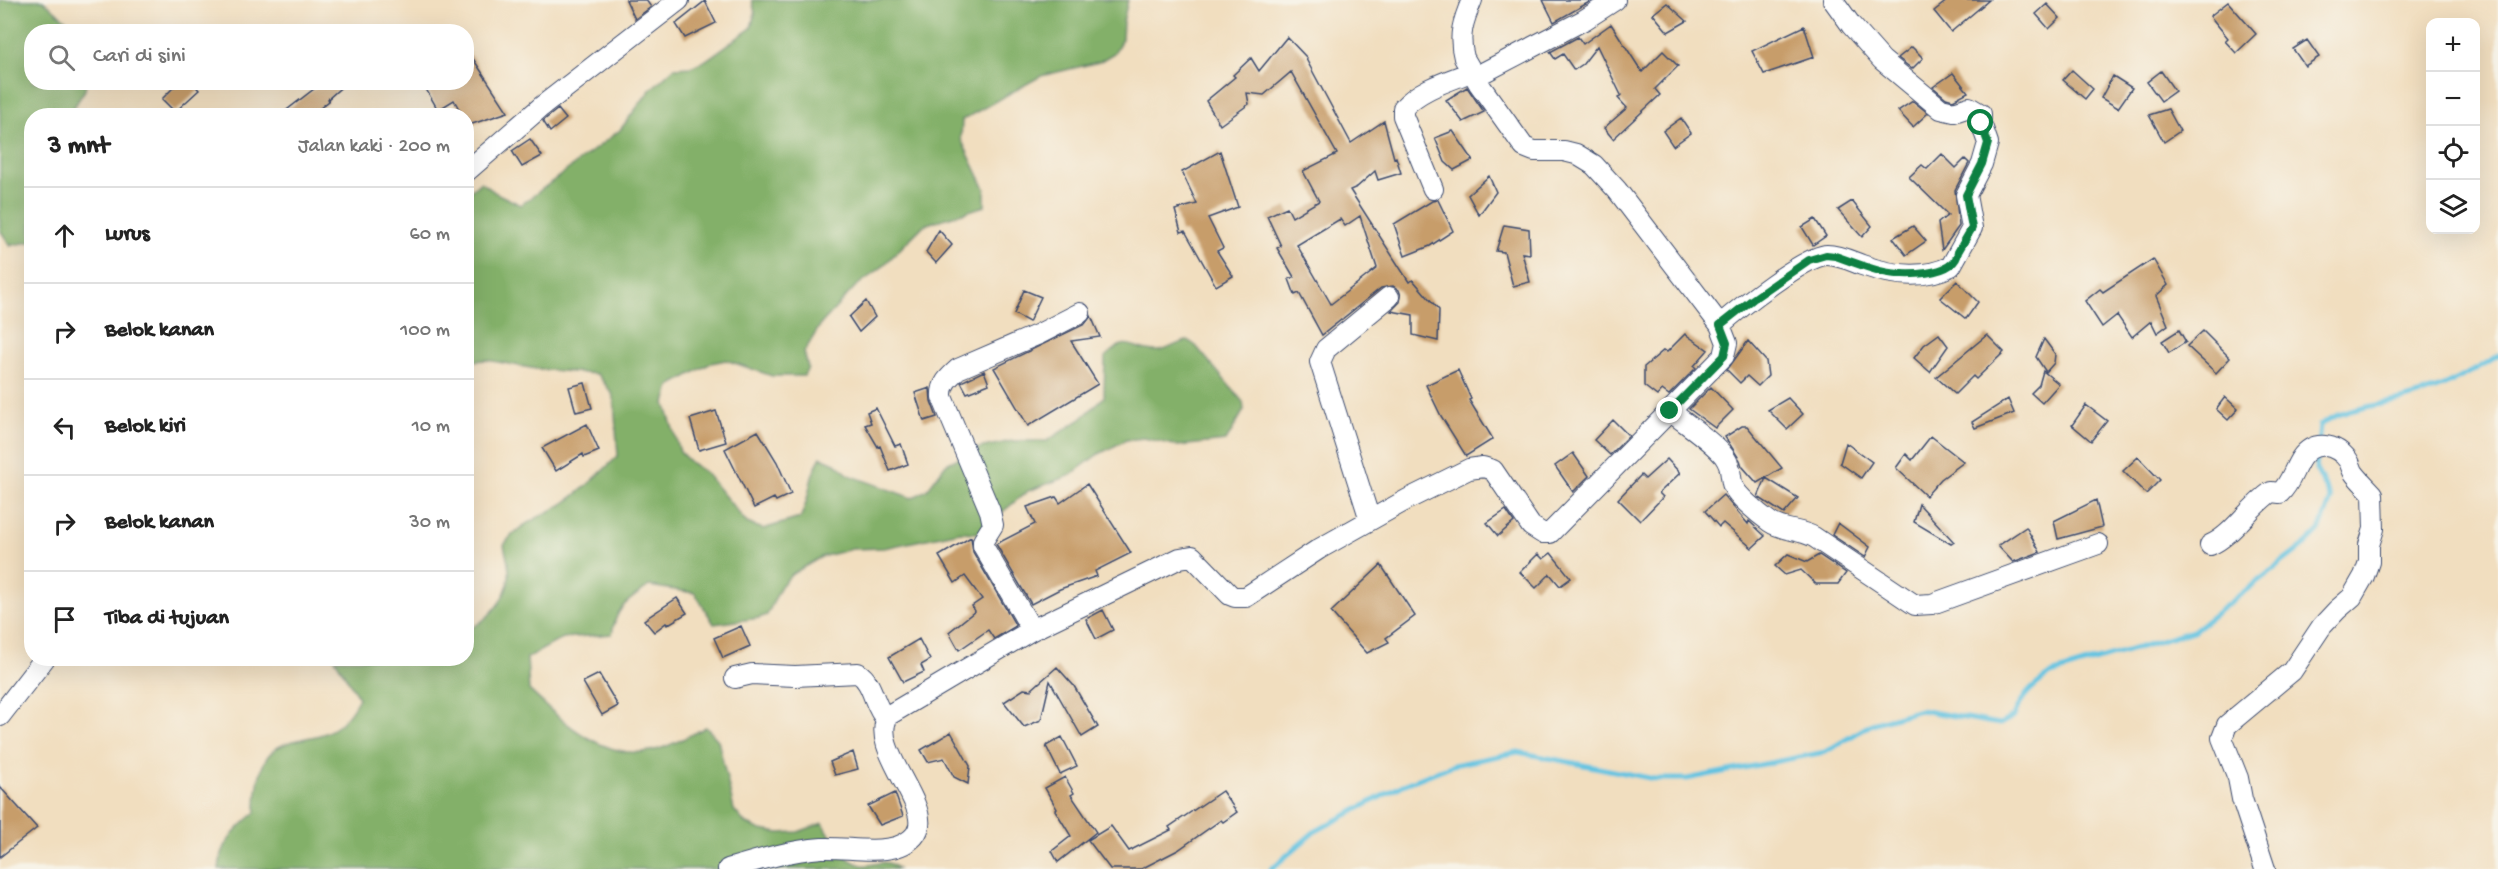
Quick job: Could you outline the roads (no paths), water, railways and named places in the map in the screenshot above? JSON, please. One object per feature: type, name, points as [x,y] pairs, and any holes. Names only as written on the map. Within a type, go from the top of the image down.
[{"type":"street","points":[[474,165],[541,107],[679,0]]},
{"type":"street","points":[[728,869],[821,848],[883,849],[897,847],[911,839],[917,833],[919,820],[911,797],[896,769],[885,736],[886,719],[894,710],[1032,630],[1185,556],[1192,556],[1230,595],[1246,597],[1319,549],[1370,520],[1457,475],[1483,467],[1493,470],[1504,483],[1532,526],[1542,533],[1551,533],[1724,356],[1727,343],[1720,325],[1617,190],[1594,165],[1576,154],[1564,151],[1534,151],[1524,147],[1464,58],[1462,24],[1472,0]]},
{"type":"street","points":[[1433,189],[1403,116],[1403,108],[1410,100],[1425,91],[1473,74],[1584,20],[1615,0]]},
{"type":"street","points":[[1720,325],[1753,299],[1817,257],[1835,256],[1896,274],[1928,273],[1951,266],[1972,228],[1966,195],[1982,164],[1988,143],[1981,123],[1981,114],[1969,107],[1954,112],[1941,109],[1882,60],[1851,25],[1833,0]]},
{"type":"street","points":[[1370,520],[1320,362],[1326,349],[1389,297]]},
{"type":"street","points":[[1032,630],[983,546],[983,540],[993,525],[990,511],[941,390],[948,378],[958,369],[1040,334],[1080,313]]},
{"type":"street","points":[[1670,411],[1719,450],[1732,472],[1731,484],[1768,521],[1776,526],[1797,530],[1814,537],[1915,605],[1932,604],[2098,543]]},
{"type":"street","points":[[2210,544],[2222,540],[2227,531],[2263,497],[2271,492],[2280,493],[2289,485],[2302,456],[2310,448],[2327,445],[2339,451],[2349,461],[2354,473],[2373,494],[2374,529],[2369,545],[2369,561],[2364,576],[2352,597],[2322,627],[2292,671],[2227,725],[2222,738],[2238,778],[2242,799],[2265,869]]},
{"type":"street","points":[[0,716],[39,666]]},
{"type":"street","points":[[735,678],[752,674],[795,676],[858,673],[867,681],[878,709],[886,719]]},
{"type":"waterway","points":[[1271,869],[1314,832],[1403,785],[1453,765],[1518,752],[1655,779],[1687,779],[1825,752],[1872,724],[1920,710],[2000,724],[2014,716],[2029,692],[2051,674],[2193,631],[2306,544],[2319,531],[2331,499],[2316,469],[2320,425],[2340,414],[2409,398],[2444,386],[2498,356]]}]
